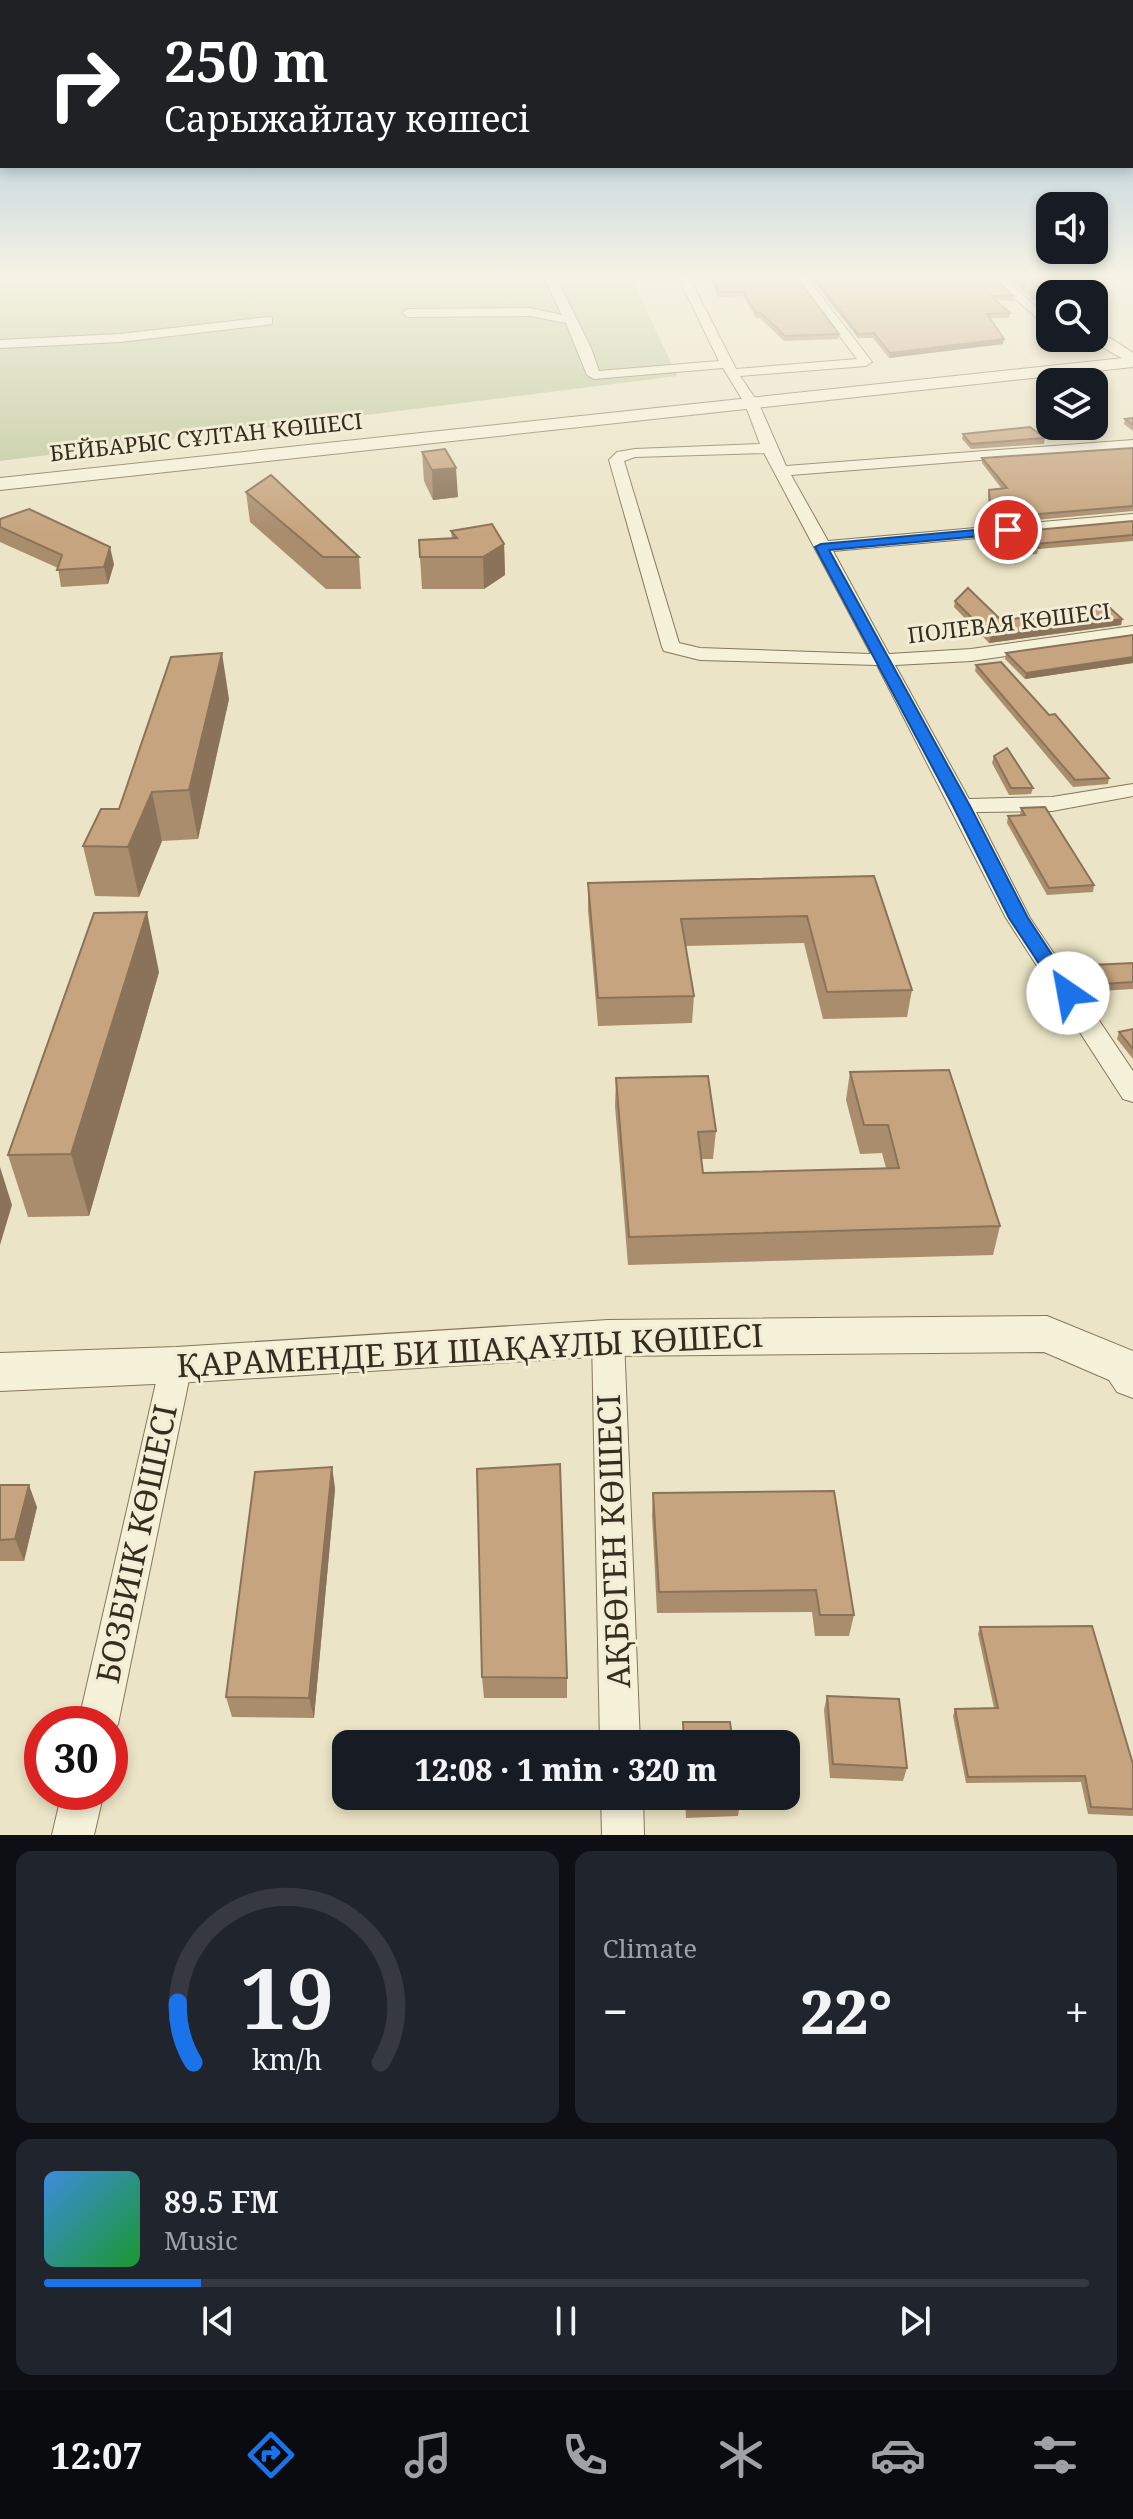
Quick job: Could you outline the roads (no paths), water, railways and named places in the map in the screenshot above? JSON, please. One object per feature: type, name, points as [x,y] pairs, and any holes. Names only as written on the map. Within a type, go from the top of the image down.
[{"type":"street","points":[[588,361],[594,375],[848,366],[865,361]]},
{"type":"street","points":[[726,361],[752,404],[769,448],[962,806],[1018,918],[1133,1092]]},
{"type":"street","name":"БЕЙБАРЫС СҰЛТАН КӨШЕСІ","points":[[0,484],[1133,361]]},
{"type":"street","points":[[782,471],[1133,444]]},
{"type":"street","name":"ПОЛЕВАЯ КӨШЕСІ","points":[[769,448],[635,453],[622,455],[616,460],[671,647],[700,654],[883,660],[971,655],[1133,632]]},
{"type":"street","points":[[821,547],[1133,519]]},
{"type":"street","points":[[962,806],[1052,804],[1133,790]]},
{"type":"street","name":"ҚАРАМЕНДЕ БИ ШАҚАҰЛЫ КӨШЕСІ","points":[[0,1372],[176,1365],[608,1338],[1047,1334],[1130,1369]]},
{"type":"street","name":"АҚБӨГЕН КӨШЕСІ","points":[[608,1338],[620,1730]]},
{"type":"street","name":"БОЗБИІК КӨШЕСІ","points":[[102,1706],[176,1365]]},
{"type":"street","points":[[73,1835],[79,1810]]},
{"type":"street","points":[[622,1810],[623,1835]]}]
